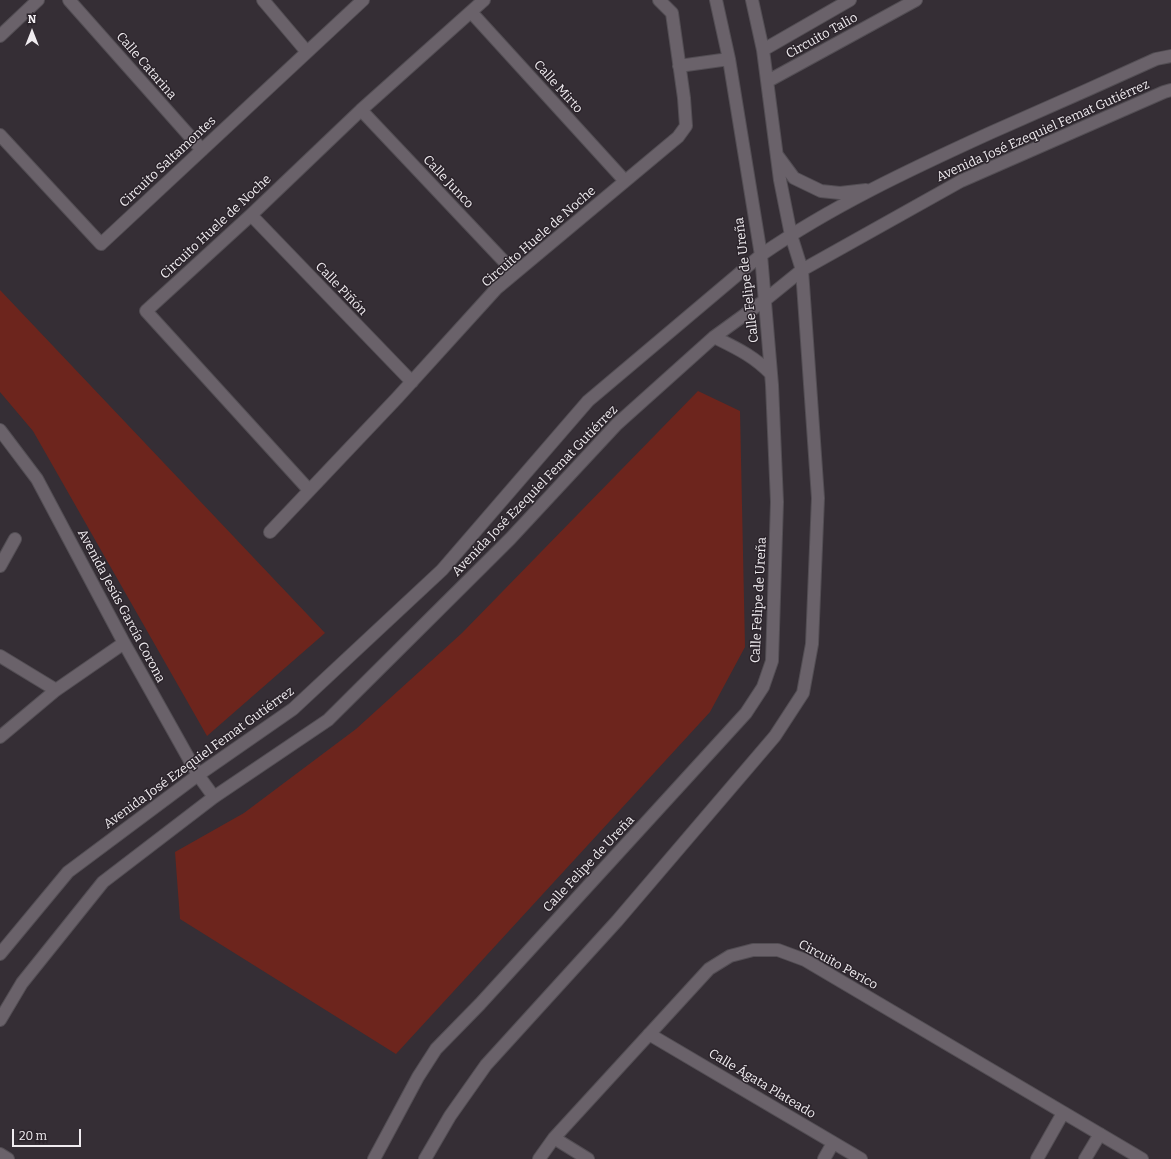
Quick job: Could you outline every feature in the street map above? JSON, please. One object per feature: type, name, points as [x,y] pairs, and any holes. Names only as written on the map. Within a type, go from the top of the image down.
[{"type":"street","points":[[0,36],[38,0]]},
{"type":"street","name":"Calle Catarina","points":[[69,0],[202,150]]},
{"type":"street","points":[[263,0],[307,52]]},
{"type":"street","name":"Circuito Saltamontes","points":[[0,135],[101,244],[363,0]]},
{"type":"street","name":"Circuito Huele de Noche","points":[[309,490],[146,311],[251,215],[361,110],[484,0]]},
{"type":"street","name":"Circuito Huele de Noche","points":[[270,532],[412,382],[496,289],[678,137],[686,126],[672,13],[659,0]]},
{"type":"street","name":"Calle Felipe de Ureña","points":[[374,1159],[418,1077],[436,1049],[485,998],[746,713],[763,687],[772,661],[777,502],[771,374],[765,300],[761,256],[729,59],[716,0]]},
{"type":"street","points":[[425,1159],[450,1116],[486,1065],[617,921],[775,736],[802,694],[812,644],[818,498],[802,270],[791,234],[780,180],[768,81],[752,0]]},
{"type":"street","points":[[763,50],[850,0]]},
{"type":"street","name":"Circuito Talio","points":[[768,81],[912,1]]},
{"type":"street","name":"Calle Mirto","points":[[471,12],[625,181]]},
{"type":"street","name":"Avenida José Ezequiel Femat Gutiérrez","points":[[0,954],[68,872],[198,775],[293,709],[442,570],[588,401],[761,256],[791,234],[871,190],[952,150],[1156,59],[1171,56]]},
{"type":"street","points":[[679,66],[729,59]]},
{"type":"street","name":"Avenida José Ezequiel Femat Gutiérrez","points":[[0,1020],[22,983],[103,882],[214,797],[328,720],[510,539],[617,424],[714,337],[765,300],[802,270],[961,181],[1171,90]]},
{"type":"street","name":"Calle Junco","points":[[361,110],[515,273]]},
{"type":"street","points":[[777,155],[794,178],[821,191],[840,193],[871,190]]},
{"type":"street","name":"Calle Piñón","points":[[251,215],[412,382]]},
{"type":"street","points":[[714,337],[760,362],[771,374]]},
{"type":"street","name":"Avenida Jesús García Corona","points":[[0,430],[37,479],[124,643],[198,775],[214,797]]},
{"type":"street","points":[[0,566],[15,539]]},
{"type":"street","points":[[0,737],[56,690],[124,643]]},
{"type":"street","points":[[0,656],[56,690]]},
{"type":"street","name":"Circuito Perico","points":[[539,1159],[554,1138],[709,969],[730,956],[753,950],[778,950],[805,960],[1142,1159]]},
{"type":"street","name":"Calle Ágata Plateado","points":[[649,1034],[861,1159]]},
{"type":"street","points":[[1037,1159],[1063,1113]]},
{"type":"street","points":[[1085,1159],[1100,1134]]},
{"type":"street","points":[[554,1138],[588,1159]]},
{"type":"street","points":[[824,1159],[833,1143]]},
{"type":"street","points":[[0,1154],[8,1159]]},
{"type":"shaded area","points":[[0,290],[325,633],[207,736],[33,431],[0,392]]},
{"type":"shaded area","points":[[698,391],[740,411],[745,647],[710,712],[396,1054],[180,919],[175,852],[244,813],[356,729],[462,633]]}]
